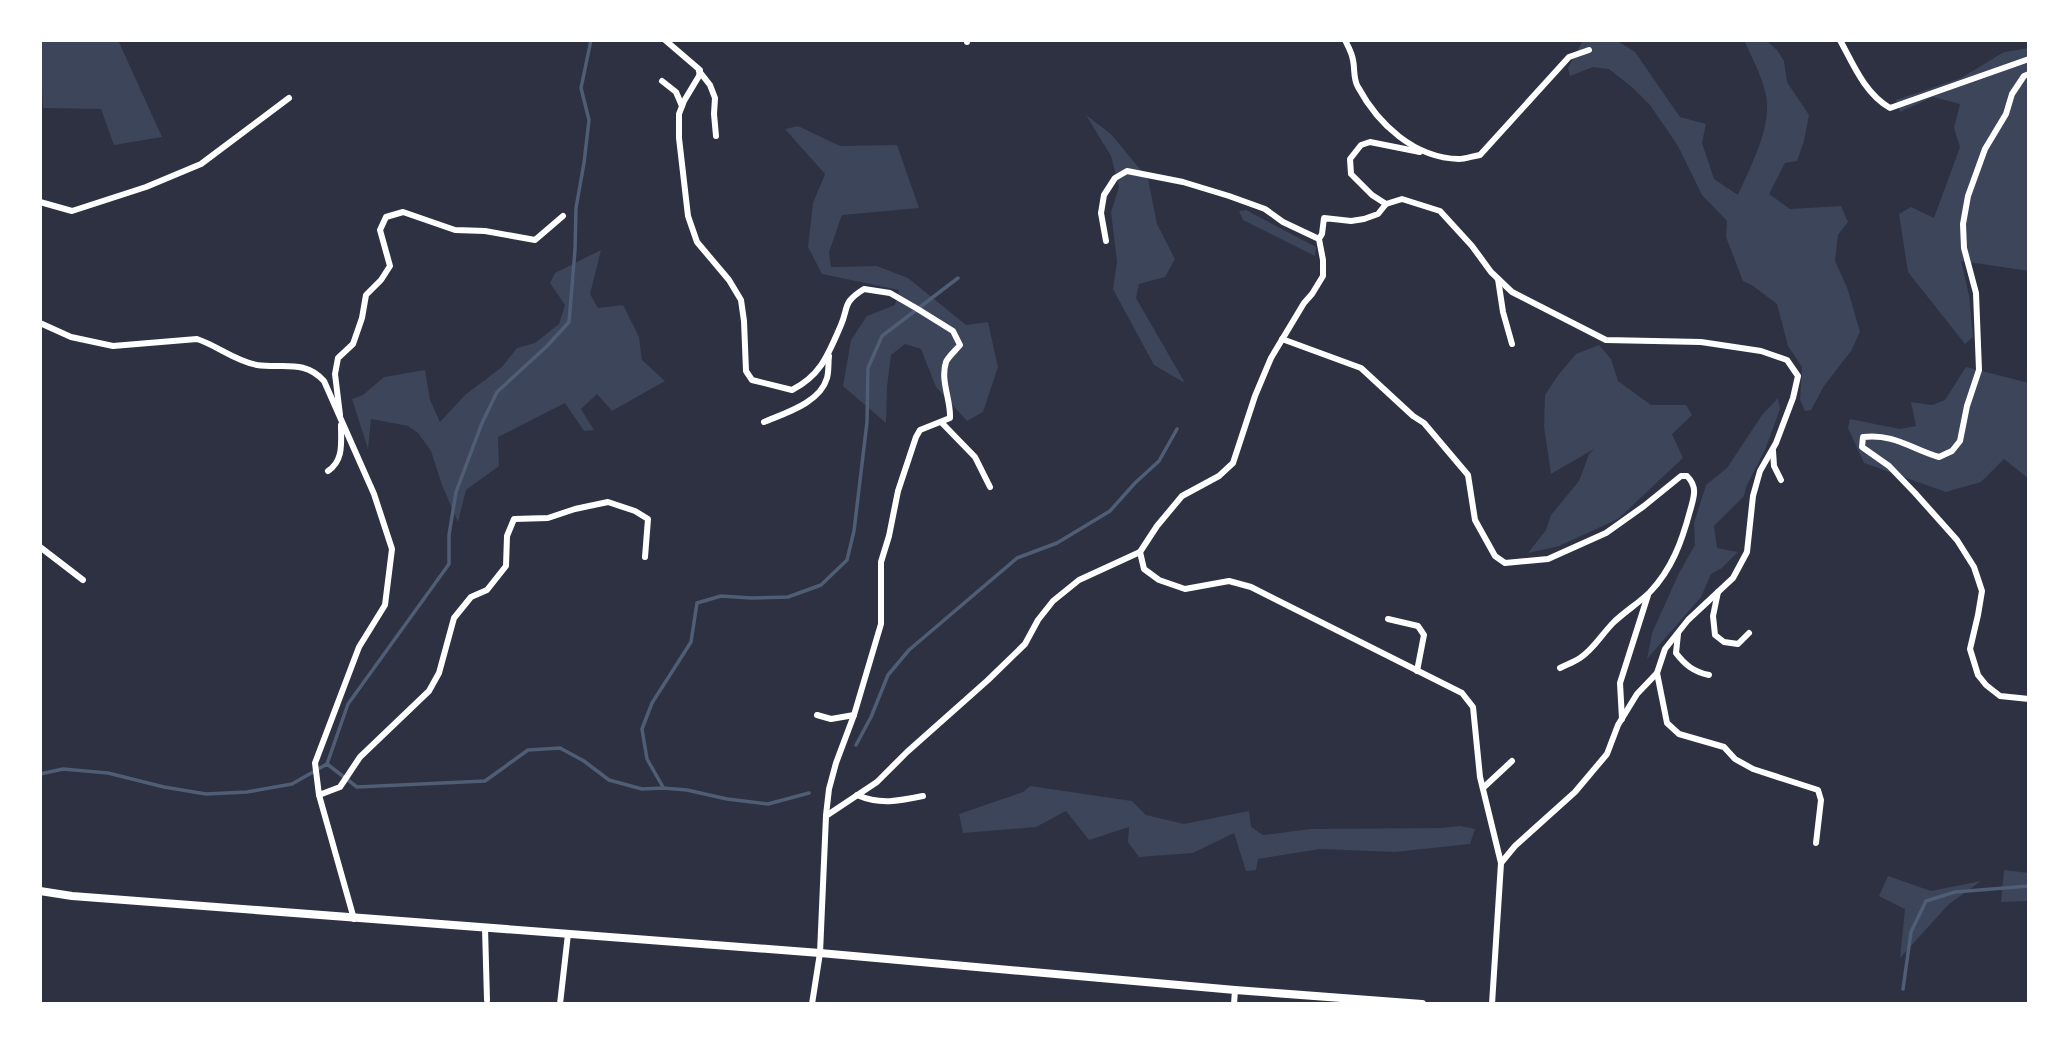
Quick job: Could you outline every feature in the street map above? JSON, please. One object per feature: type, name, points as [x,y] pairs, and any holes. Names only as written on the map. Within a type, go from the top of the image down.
[{"type":"street","points":[[665,40],[699,71],[710,85],[715,98],[713,114],[716,136]]},
{"type":"street","points":[[1345,40],[1353,60],[1356,84],[1375,112],[1393,133],[1408,144],[1429,153]]},
{"type":"street","points":[[1840,40],[1864,83],[1890,108],[2029,59]]},
{"type":"street","points":[[1386,204],[1372,195],[1351,174],[1350,159],[1361,145],[1370,142],[1460,159],[1480,155],[1569,57],[1590,50]]},
{"type":"street","points":[[699,71],[699,76],[679,114],[688,216],[697,242],[729,280],[741,300],[746,371],[752,380],[792,390],[807,382],[820,369],[852,296],[864,289],[890,293],[942,323],[953,331],[960,345],[946,361],[945,381],[951,407],[950,418],[920,430],[898,491],[881,562],[881,624],[829,789],[820,953],[812,1004]]},
{"type":"street","points":[[2029,74],[2024,76],[2012,94],[2006,114],[1985,149],[1968,196],[1963,224],[1964,248],[1976,293],[1979,370],[1967,406],[1960,441],[1952,451],[1939,457],[1878,435],[1863,437],[1862,447],[1889,466],[1916,493],[1957,540],[1974,567],[1982,591],[1970,649],[1978,674],[1986,685],[2000,696],[2029,699]]},
{"type":"street","points":[[662,81],[676,92],[682,106]]},
{"type":"street","points":[[40,202],[72,211],[146,187],[201,164],[289,98]]},
{"type":"street","points":[[1107,241],[1101,213],[1104,195],[1115,177],[1127,171],[1183,182],[1229,196],[1265,209],[1283,222],[1320,239]]},
{"type":"street","points":[[826,816],[877,782],[906,752],[1025,644],[1053,601],[1079,580],[1140,552],[1182,496],[1219,476],[1233,463],[1255,396],[1271,358],[1323,276],[1320,239],[1324,218],[1351,221],[1364,219],[1378,214],[1386,204],[1402,199],[1440,211],[1472,246],[1491,272],[1512,292],[1606,340],[1701,342],[1761,351],[1787,360],[1798,376],[1793,398],[1773,449],[1759,471],[1753,496],[1747,552],[1732,578],[1678,632],[1665,649],[1657,673],[1637,694],[1622,719],[1607,754],[1575,792],[1515,846],[1501,863]]},
{"type":"street","points":[[328,471],[335,466],[341,454],[341,423],[335,374],[338,358],[353,344],[366,295],[390,266],[380,230],[386,217],[402,212],[455,230],[485,231],[535,240],[564,216]]},
{"type":"street","points":[[1499,279],[1503,312],[1512,344]]},
{"type":"street","points":[[40,323],[71,337],[113,346],[197,339],[234,358],[257,365],[303,367],[316,372],[324,381],[374,494],[392,549],[385,605],[359,647],[315,764],[319,795],[354,919]]},
{"type":"street","points":[[1282,339],[1361,368],[1424,423],[1468,475],[1475,520],[1495,556],[1506,563],[1548,559],[1606,533],[1681,476],[1687,476],[1692,481],[1695,491],[1683,538],[1667,571],[1649,593],[1625,612],[1579,659],[1560,668]]},
{"type":"street","points":[[764,422],[816,395],[827,380],[829,351]]},
{"type":"street","points":[[942,423],[975,457],[990,487]]},
{"type":"street","points":[[1773,449],[1774,466],[1781,480]]},
{"type":"street","points":[[319,795],[340,787],[360,757],[429,691],[439,673],[454,618],[471,597],[487,590],[506,566],[507,536],[514,519],[548,518],[608,502],[635,511],[648,519],[645,557]]},
{"type":"street","points":[[40,547],[83,580]]},
{"type":"street","points":[[1140,552],[1144,569],[1159,580],[1185,589],[1229,581],[1251,587],[1462,693],[1473,707],[1480,777],[1501,863],[1492,1004]]},
{"type":"street","points":[[1719,590],[1713,616],[1715,635],[1724,642],[1738,644],[1749,633]]},
{"type":"street","points":[[1622,719],[1620,683],[1649,593]]},
{"type":"street","points":[[1388,619],[1418,626],[1424,635],[1417,671]]},
{"type":"street","points":[[1678,632],[1676,653],[1684,664],[1698,673],[1709,675]]},
{"type":"street","points":[[1657,673],[1667,723],[1679,734],[1724,747],[1735,759],[1753,768],[1818,790],[1822,800],[1816,843]]},
{"type":"street","points":[[817,715],[831,719],[854,715]]},
{"type":"street","points":[[1483,788],[1512,761]]},
{"type":"street","points":[[857,795],[870,801],[885,803],[923,796]]},
{"type":"street","points":[[40,891],[72,896],[820,953],[1422,1004]]},
{"type":"street","points":[[485,928],[487,1000]]},
{"type":"street","points":[[560,1004],[568,934]]},
{"type":"street","points":[[1234,1004],[1235,990]]},
{"type":"shaded area","points":[[40,40],[118,40],[162,137],[114,145],[101,109],[43,108]]},
{"type":"shaded area","points":[[1583,40],[1616,40],[1635,52],[1680,117],[1706,124],[1702,143],[1714,179],[1738,195],[1760,144],[1767,104],[1761,78],[1744,40],[1766,40],[1784,61],[1787,82],[1809,115],[1797,161],[1785,163],[1769,194],[1790,209],[1841,206],[1848,222],[1838,235],[1835,261],[1847,287],[1860,332],[1851,351],[1824,386],[1811,410],[1805,411],[1800,400],[1802,367],[1788,346],[1777,304],[1743,281],[1726,237],[1727,221],[1702,195],[1678,146],[1650,105],[1609,69],[1593,67],[1570,76],[1568,68]]},
{"type":"shaded area","points":[[2029,48],[2029,271],[1961,261],[1969,295],[1973,337],[1965,344],[1908,272],[1899,214],[1911,207],[1934,218],[1960,147],[1954,128],[1960,104],[1933,97],[1900,112],[1896,100],[1961,78],[2004,52]]},
{"type":"shaded area","points":[[1086,115],[1111,134],[1148,179],[1157,224],[1175,259],[1165,277],[1139,284],[1136,298],[1185,383],[1154,365],[1113,289],[1117,262],[1111,212],[1119,187],[1111,156]]},
{"type":"shaded area","points":[[798,126],[840,146],[897,145],[919,208],[842,215],[829,252],[831,267],[877,266],[908,278],[966,325],[988,322],[998,367],[983,412],[967,421],[936,387],[921,349],[905,344],[891,355],[886,423],[843,386],[851,340],[867,316],[895,305],[899,290],[822,274],[808,247],[813,203],[825,174],[785,129]]},
{"type":"shaded area","points":[[1246,210],[1316,247],[1315,256],[1243,220],[1239,211]]},
{"type":"shaded area","points":[[601,250],[590,294],[598,308],[623,305],[639,337],[642,360],[665,381],[612,411],[597,394],[581,409],[594,430],[584,431],[565,403],[498,437],[499,466],[466,490],[458,522],[431,451],[418,433],[408,426],[371,419],[368,449],[352,399],[363,395],[384,377],[425,370],[430,400],[440,422],[465,395],[502,367],[517,348],[535,343],[559,324],[565,305],[550,283],[555,273]]},
{"type":"shaded area","points":[[1599,345],[1611,359],[1618,381],[1651,405],[1686,405],[1692,415],[1672,434],[1683,458],[1618,519],[1559,546],[1528,553],[1546,530],[1551,515],[1579,481],[1589,454],[1594,449],[1551,474],[1544,427],[1545,395],[1576,354]]},
{"type":"shaded area","points":[[1966,367],[2029,383],[2029,479],[2004,459],[1981,482],[1946,492],[1864,463],[1848,428],[1850,419],[1900,429],[1916,426],[1911,402],[1932,405],[1945,400]]},
{"type":"shaded area","points":[[1778,398],[1780,409],[1744,496],[1714,526],[1717,548],[1738,552],[1722,568],[1711,574],[1701,597],[1647,659],[1652,633],[1695,545],[1694,523],[1706,485],[1727,468],[1762,415]]},
{"type":"shaded area","points":[[1030,786],[1132,801],[1146,815],[1184,824],[1249,811],[1251,827],[1263,835],[1311,829],[1460,826],[1475,829],[1470,844],[1395,852],[1320,849],[1258,859],[1256,870],[1246,871],[1234,833],[1193,853],[1139,857],[1128,842],[1129,827],[1089,840],[1066,811],[1036,827],[963,833],[959,814],[1023,792]]},
{"type":"shaded area","points":[[2004,870],[2029,873],[2029,901],[2001,902]]},
{"type":"shaded area","points":[[1888,876],[1931,891],[1981,881],[1948,905],[1900,958],[1905,909],[1879,896]]},
{"type":"waterway","points":[[327,764],[348,704],[449,564],[449,535],[456,492],[482,423],[497,392],[569,322],[576,208],[589,120],[581,88],[591,40]]},
{"type":"waterway","points":[[663,787],[647,759],[642,729],[652,703],[691,642],[697,603],[721,596],[788,597],[821,585],[847,560],[854,531],[867,422],[868,368],[882,336],[958,278]]},
{"type":"waterway","points":[[856,745],[888,675],[909,650],[1017,558],[1057,543],[1110,511],[1159,461],[1177,429]]},
{"type":"waterway","points":[[40,774],[63,769],[108,773],[206,794],[247,792],[292,784],[327,764],[357,787],[485,781],[528,750],[560,748],[584,761],[609,780],[642,789],[687,790],[768,804],[809,793]]},
{"type":"waterway","points":[[1903,989],[1911,932],[1926,901],[1955,892],[2029,886]]}]
